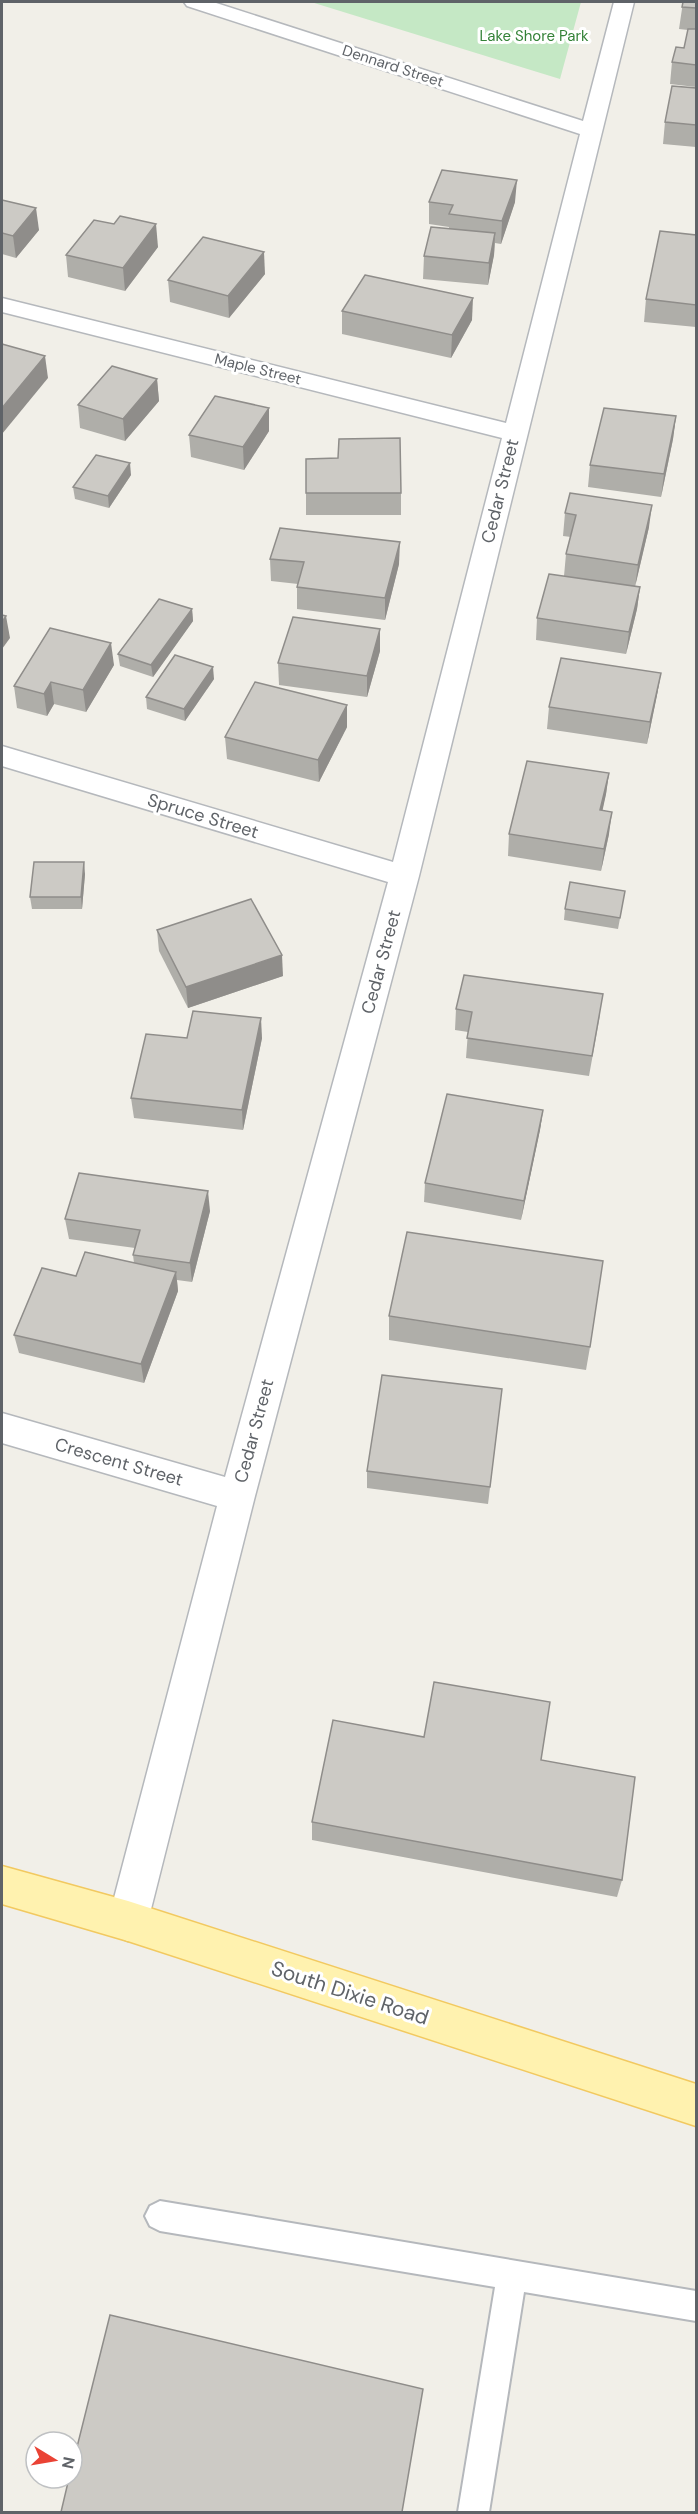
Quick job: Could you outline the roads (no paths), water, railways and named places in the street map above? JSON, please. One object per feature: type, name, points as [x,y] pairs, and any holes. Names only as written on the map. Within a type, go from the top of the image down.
[{"type":"main road","name":"South Dixie Road","points":[[2,1885],[128,1921],[696,2105]]},
{"type":"street","name":"Dennard Street","points":[[194,2],[592,131]]},
{"type":"street","name":"Cedar Street","points":[[128,1921],[237,1496],[404,876],[624,2]]},
{"type":"street","name":"Maple Street","points":[[2,305],[514,433]]},
{"type":"street","name":"Spruce Street","points":[[2,756],[404,876]]},
{"type":"street","name":"Crescent Street","points":[[2,1428],[237,1496]]},
{"type":"lane","points":[[160,2216],[696,2306]]},
{"type":"lane","points":[[474,2512],[512,2275]]},
{"type":"park label","name":"Lake Shore Park","points":[[534,36]]}]
